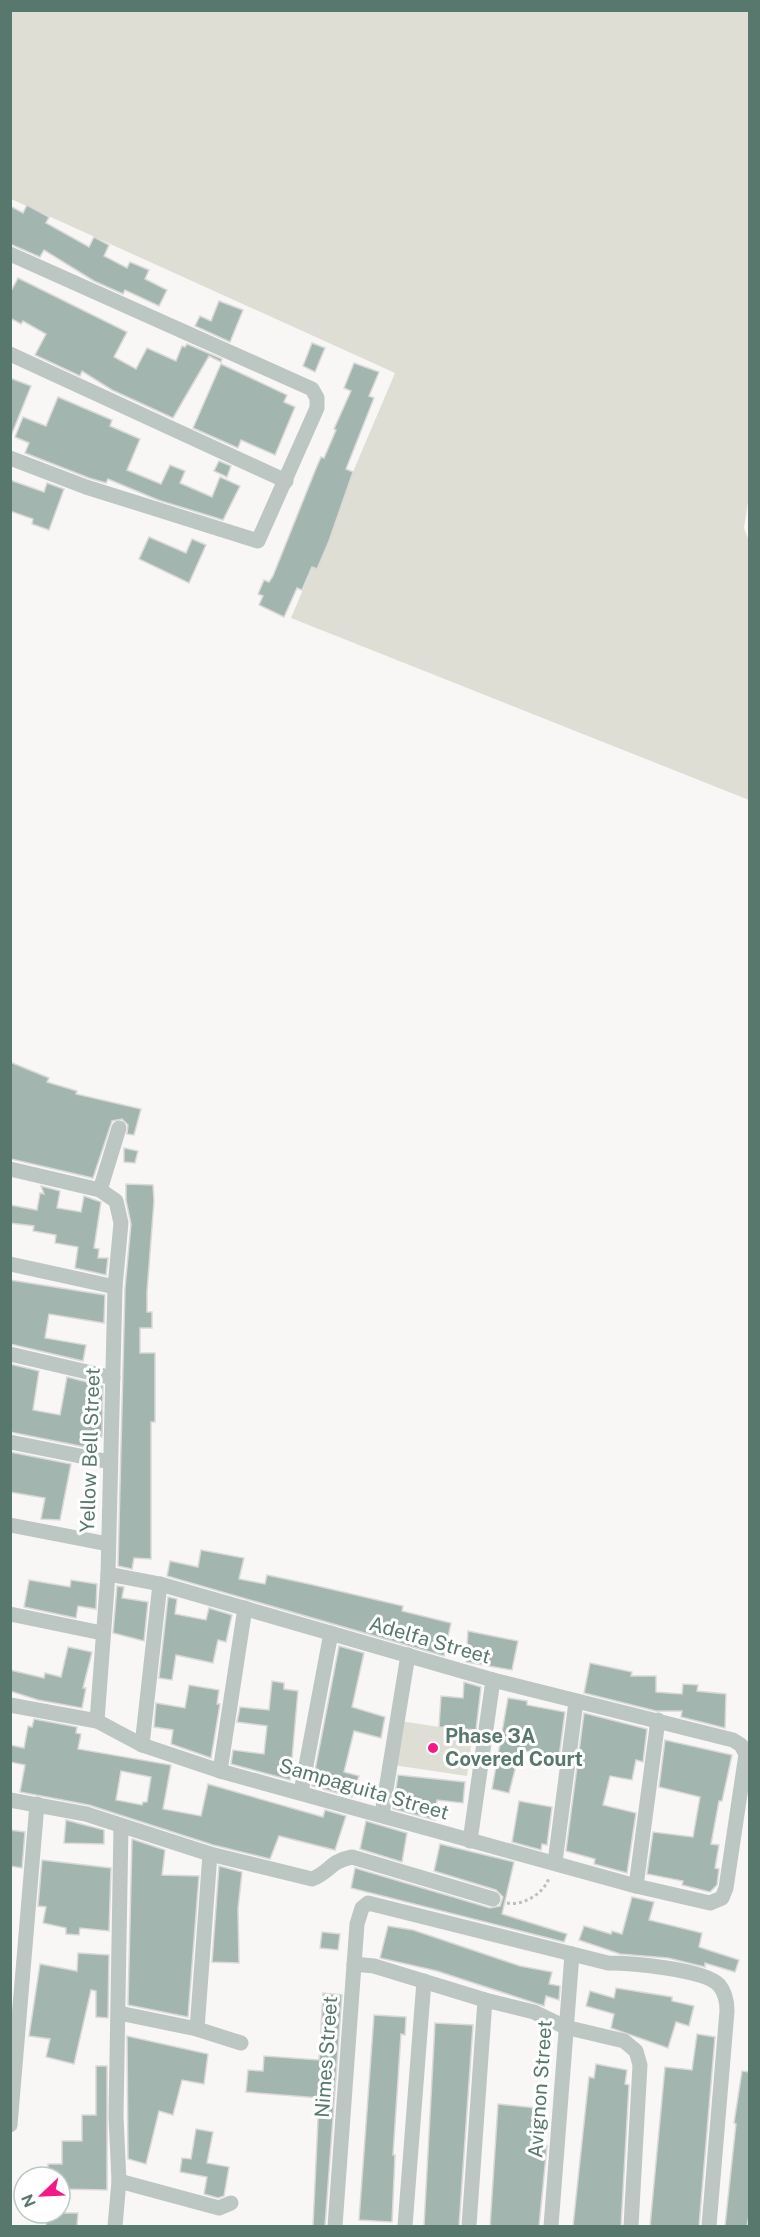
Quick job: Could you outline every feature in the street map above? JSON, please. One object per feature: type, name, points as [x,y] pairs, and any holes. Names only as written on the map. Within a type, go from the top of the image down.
[{"type":"street","points":[[10,254],[312,389],[317,398],[317,408],[258,541],[86,487],[10,458]]},
{"type":"street","points":[[10,354],[286,481]]},
{"type":"street","points":[[10,1169],[100,1190],[119,1128]]},
{"type":"street","name":"Yellow Bell Street","points":[[97,1721],[108,1574],[115,1287],[121,1223],[116,1201],[100,1190]]},
{"type":"street","points":[[10,1264],[115,1287]]},
{"type":"street","points":[[10,1354],[113,1378]]},
{"type":"street","points":[[10,1442],[110,1462]]},
{"type":"street","points":[[10,1525],[108,1544]]},
{"type":"street","name":"Adelfa Street","points":[[108,1574],[160,1584],[494,1680],[733,1740],[741,1745],[747,1754],[726,1888],[722,1898],[710,1903]]},
{"type":"street","points":[[142,1746],[160,1584]]},
{"type":"street","points":[[220,1771],[245,1608]]},
{"type":"street","points":[[10,1614],[102,1633]]},
{"type":"street","points":[[301,1792],[331,1633]]},
{"type":"street","points":[[382,1814],[408,1655]]},
{"type":"street","points":[[470,1841],[494,1680]]},
{"type":"street","points":[[555,1862],[576,1702]]},
{"type":"street","name":"Sampaguita Street","points":[[10,1705],[97,1721],[142,1746],[220,1771],[636,1886],[710,1903]]},
{"type":"street","points":[[636,1886],[658,1720]]},
{"type":"street","points":[[10,1800],[86,1814],[210,1854],[312,1879],[320,1876],[337,1860],[352,1857],[493,1899]]},
{"type":"street","points":[[10,2125],[37,1804]]},
{"type":"street","points":[[114,2226],[119,2181],[116,2116],[122,1826]]},
{"type":"street","points":[[198,2029],[210,1854]]},
{"type":"street","name":"Nimes Street","points":[[335,2226],[357,1924],[362,1908],[368,1903],[376,1904],[572,1954]]},
{"type":"street","points":[[572,1954],[608,1963],[638,1963],[706,1977],[717,1983],[723,1991],[727,2011],[710,2226]]},
{"type":"street","name":"Avignon Street","points":[[551,2226],[572,1954]]},
{"type":"street","points":[[354,1964],[374,1966],[484,2000],[534,2012],[565,2027],[624,2041],[636,2051],[639,2060],[631,2226]]},
{"type":"street","points":[[405,2226],[424,1981]]},
{"type":"street","points":[[469,2226],[484,2000]]},
{"type":"street","points":[[119,2013],[198,2029],[241,2043]]},
{"type":"street","points":[[119,2181],[219,2208],[231,2203]]},
{"type":"path","points":[[493,1899],[511,1904],[538,1894],[546,1887],[555,1862]]},
{"type":"shaded area","points":[[11,11],[749,11],[750,489],[744,528],[750,544],[749,800],[291,618],[395,373],[11,199]]},
{"type":"shaded area","name":"Phase 3A Covered Court","points":[[400,1721],[473,1732],[467,1776],[393,1765]]},
{"type":"building","points":[[27,205],[49,217],[46,223],[89,247],[94,237],[109,245],[104,256],[127,268],[130,262],[149,270],[145,279],[167,290],[159,306],[125,290],[123,294],[94,281],[44,250],[40,257],[10,244],[10,206],[23,213]]},
{"type":"building","points":[[18,278],[127,332],[114,357],[136,369],[147,348],[176,361],[182,346],[185,347],[187,344],[222,359],[221,362],[209,356],[173,418],[112,390],[82,371],[80,376],[35,355],[46,334],[23,321],[21,324],[10,318],[10,293]]},
{"type":"building","points":[[219,301],[243,310],[230,342],[195,326],[200,316],[211,321]]},
{"type":"building","points":[[312,343],[325,348],[315,372],[303,366]]},
{"type":"building","points":[[354,363],[379,372],[369,396],[374,398],[346,469],[353,472],[329,541],[317,569],[312,567],[302,590],[297,588],[284,617],[259,605],[263,596],[258,594],[264,580],[269,582],[273,576],[321,457],[324,458],[336,430],[334,429],[351,391],[344,388]]},
{"type":"building","points":[[221,364],[287,395],[284,402],[295,407],[275,455],[241,440],[238,448],[193,428]]},
{"type":"building","points":[[10,378],[31,386],[11,436],[10,436]]},
{"type":"building","points":[[58,397],[112,420],[110,426],[140,439],[127,470],[161,484],[170,465],[185,471],[180,483],[212,497],[220,477],[240,486],[223,520],[158,500],[108,479],[106,483],[89,478],[25,453],[29,443],[15,437],[23,417],[46,426]]},
{"type":"building","points":[[219,461],[231,466],[227,477],[214,471]]},
{"type":"building","points":[[10,480],[44,492],[47,483],[64,489],[49,530],[32,524],[33,519],[10,511]]},
{"type":"building","points":[[149,537],[186,553],[192,539],[206,545],[189,583],[139,559]]},
{"type":"building","points":[[10,1062],[49,1078],[47,1082],[77,1091],[76,1094],[141,1109],[134,1135],[127,1134],[128,1125],[122,1119],[112,1121],[93,1178],[11,1159]]},
{"type":"building","points":[[124,1148],[138,1151],[135,1163],[124,1162]]},
{"type":"building","points":[[126,1184],[153,1185],[154,1201],[147,1292],[147,1312],[152,1312],[152,1328],[140,1328],[140,1353],[155,1353],[155,1422],[151,1422],[151,1559],[134,1558],[132,1569],[118,1566],[125,1288],[131,1224],[126,1200]]},
{"type":"building","points":[[41,1186],[60,1191],[57,1208],[81,1212],[84,1196],[101,1202],[94,1248],[99,1249],[98,1258],[108,1258],[106,1275],[75,1268],[78,1247],[55,1243],[56,1235],[33,1231],[34,1226],[10,1223],[10,1205],[37,1210],[40,1193],[44,1194]]},
{"type":"building","points":[[10,1280],[105,1295],[104,1323],[49,1314],[45,1338],[86,1345],[83,1361],[10,1344]]},
{"type":"building","points":[[10,1364],[39,1371],[33,1410],[60,1415],[67,1377],[103,1386],[102,1437],[87,1435],[85,1447],[10,1432]]},
{"type":"building","points":[[10,1452],[71,1464],[60,1520],[41,1519],[45,1498],[10,1492]]},
{"type":"building","points":[[201,1550],[244,1558],[239,1579],[265,1584],[267,1575],[403,1606],[402,1611],[451,1623],[444,1656],[167,1576],[170,1561],[198,1567]]},
{"type":"building","points":[[29,1580],[70,1587],[71,1580],[97,1584],[96,1609],[78,1606],[76,1618],[24,1607]]},
{"type":"building","points":[[117,1586],[124,1587],[122,1598],[148,1602],[144,1641],[113,1633]]},
{"type":"building","points":[[168,1597],[177,1599],[175,1614],[206,1620],[209,1608],[232,1615],[226,1642],[218,1640],[213,1663],[176,1655],[172,1680],[159,1678]]},
{"type":"building","points":[[468,1631],[518,1641],[512,1670],[466,1662]]},
{"type":"building","points":[[339,1646],[364,1653],[352,1707],[385,1717],[381,1738],[354,1731],[344,1772],[359,1776],[352,1797],[312,1786]]},
{"type":"building","points":[[68,1647],[92,1652],[83,1688],[86,1688],[82,1708],[38,1700],[10,1691],[10,1670],[44,1678],[45,1673],[61,1677]]},
{"type":"building","points":[[590,1663],[632,1672],[631,1676],[656,1676],[656,1692],[682,1694],[683,1684],[698,1685],[697,1691],[726,1694],[725,1728],[681,1717],[682,1711],[656,1711],[584,1693]]},
{"type":"building","points":[[272,1681],[284,1683],[284,1689],[298,1691],[290,1780],[231,1764],[233,1750],[264,1754],[267,1726],[237,1722],[240,1707],[269,1710]]},
{"type":"building","points":[[464,1682],[481,1687],[476,1730],[439,1727],[441,1696],[463,1698]]},
{"type":"building","points":[[189,1685],[219,1690],[217,1704],[220,1704],[211,1758],[171,1744],[173,1730],[154,1727],[156,1703],[185,1708]]},
{"type":"building","points":[[508,1698],[527,1701],[527,1705],[565,1712],[559,1757],[520,1750],[509,1793],[492,1789]]},
{"type":"building","points":[[584,1713],[647,1729],[643,1762],[636,1760],[632,1780],[610,1776],[603,1805],[636,1813],[627,1873],[594,1864],[595,1859],[566,1851]]},
{"type":"building","points":[[34,1719],[77,1727],[76,1733],[81,1734],[78,1749],[171,1765],[163,1809],[201,1816],[208,1784],[323,1817],[325,1810],[346,1816],[335,1850],[279,1836],[270,1859],[213,1845],[89,1805],[20,1792],[25,1765],[10,1762],[10,1745],[24,1748],[28,1726],[32,1727]],"holes":[[[121,1771],[151,1777],[147,1802],[143,1802],[142,1805],[116,1800]]]},
{"type":"building","points":[[665,1740],[732,1755],[722,1801],[719,1801],[711,1844],[719,1845],[715,1868],[719,1869],[717,1885],[710,1892],[682,1885],[683,1881],[647,1874],[653,1832],[693,1837],[700,1797],[659,1787]]},
{"type":"building","points":[[398,1775],[465,1782],[463,1803],[437,1800],[435,1820],[393,1809]]},
{"type":"building","points":[[519,1801],[552,1807],[547,1845],[542,1844],[541,1850],[512,1842]]},
{"type":"building","points":[[66,1820],[104,1830],[104,1844],[64,1843]]},
{"type":"building","points":[[366,1821],[407,1833],[402,1862],[360,1849]]},
{"type":"building","points":[[10,1830],[25,1832],[22,1868],[10,1866]]},
{"type":"building","points":[[132,1839],[165,1850],[162,1875],[199,1876],[188,2017],[128,2005]]},
{"type":"building","points":[[440,1844],[514,1862],[502,1914],[567,1934],[564,1942],[351,1888],[355,1868],[490,1908],[500,1906],[503,1897],[496,1890],[434,1871]]},
{"type":"building","points":[[42,1860],[111,1868],[109,1931],[80,1928],[79,1935],[66,1934],[66,1928],[43,1923],[46,1907],[38,1906]]},
{"type":"building","points":[[219,1866],[242,1872],[238,1909],[239,1963],[212,1962]]},
{"type":"building","points":[[632,1897],[654,1902],[649,1920],[702,1933],[699,1947],[739,1960],[735,1972],[705,1963],[705,1967],[668,1958],[620,1954],[579,1940],[584,1926],[611,1934],[612,1931],[622,1934]]},
{"type":"building","points":[[388,1926],[413,1930],[520,1966],[552,1972],[549,1984],[560,1986],[559,2000],[546,1996],[544,2006],[437,1971],[380,1958]]},
{"type":"building","points":[[322,1932],[340,1934],[338,1950],[320,1948]]},
{"type":"building","points":[[78,1953],[109,1955],[108,2018],[96,2017],[96,1991],[91,1990],[74,2064],[46,2057],[50,2039],[29,2036],[40,1964],[77,1971]]},
{"type":"building","points":[[616,1988],[672,1997],[672,2001],[694,2006],[689,2026],[676,2022],[668,2048],[611,2028],[614,2014],[586,2006],[590,1991],[614,1998]]},
{"type":"building","points":[[323,1993],[342,1995],[325,2226],[313,2226],[319,2098],[246,2092],[248,2070],[263,2071],[264,2056],[319,2060]]},
{"type":"building","points":[[374,2015],[406,2017],[405,2035],[401,2034],[393,2155],[395,2155],[392,2222],[359,2220]]},
{"type":"building","points":[[435,2023],[473,2025],[459,2226],[424,2226]]},
{"type":"building","points":[[697,2034],[715,2037],[699,2226],[650,2226],[665,2067],[692,2070]]},
{"type":"building","points":[[127,2036],[208,2054],[204,2084],[182,2080],[173,2115],[159,2111],[146,2164],[128,2159]]},
{"type":"building","points":[[596,2064],[627,2070],[625,2084],[629,2085],[621,2226],[573,2226],[589,2077],[594,2078]]},
{"type":"building","points":[[96,2066],[107,2066],[107,2190],[72,2189],[72,2165],[48,2164],[62,2164],[62,2141],[82,2141],[82,2115],[96,2115]]},
{"type":"building","points":[[742,2071],[750,2072],[750,2210],[747,2226],[725,2226],[736,2124],[734,2123]]},
{"type":"building","points":[[498,2104],[546,2109],[544,2146],[547,2146],[539,2226],[490,2226]]},
{"type":"building","points":[[196,2129],[213,2132],[207,2163],[229,2167],[224,2196],[218,2198],[204,2194],[207,2177],[180,2172],[182,2158],[191,2159]]},
{"type":"building","points":[[72,2213],[78,2213],[77,2226],[46,2226],[72,2225]]},
{"type":"place","name":"Phase 3A Covered Court","points":[[433,1748]]}]
